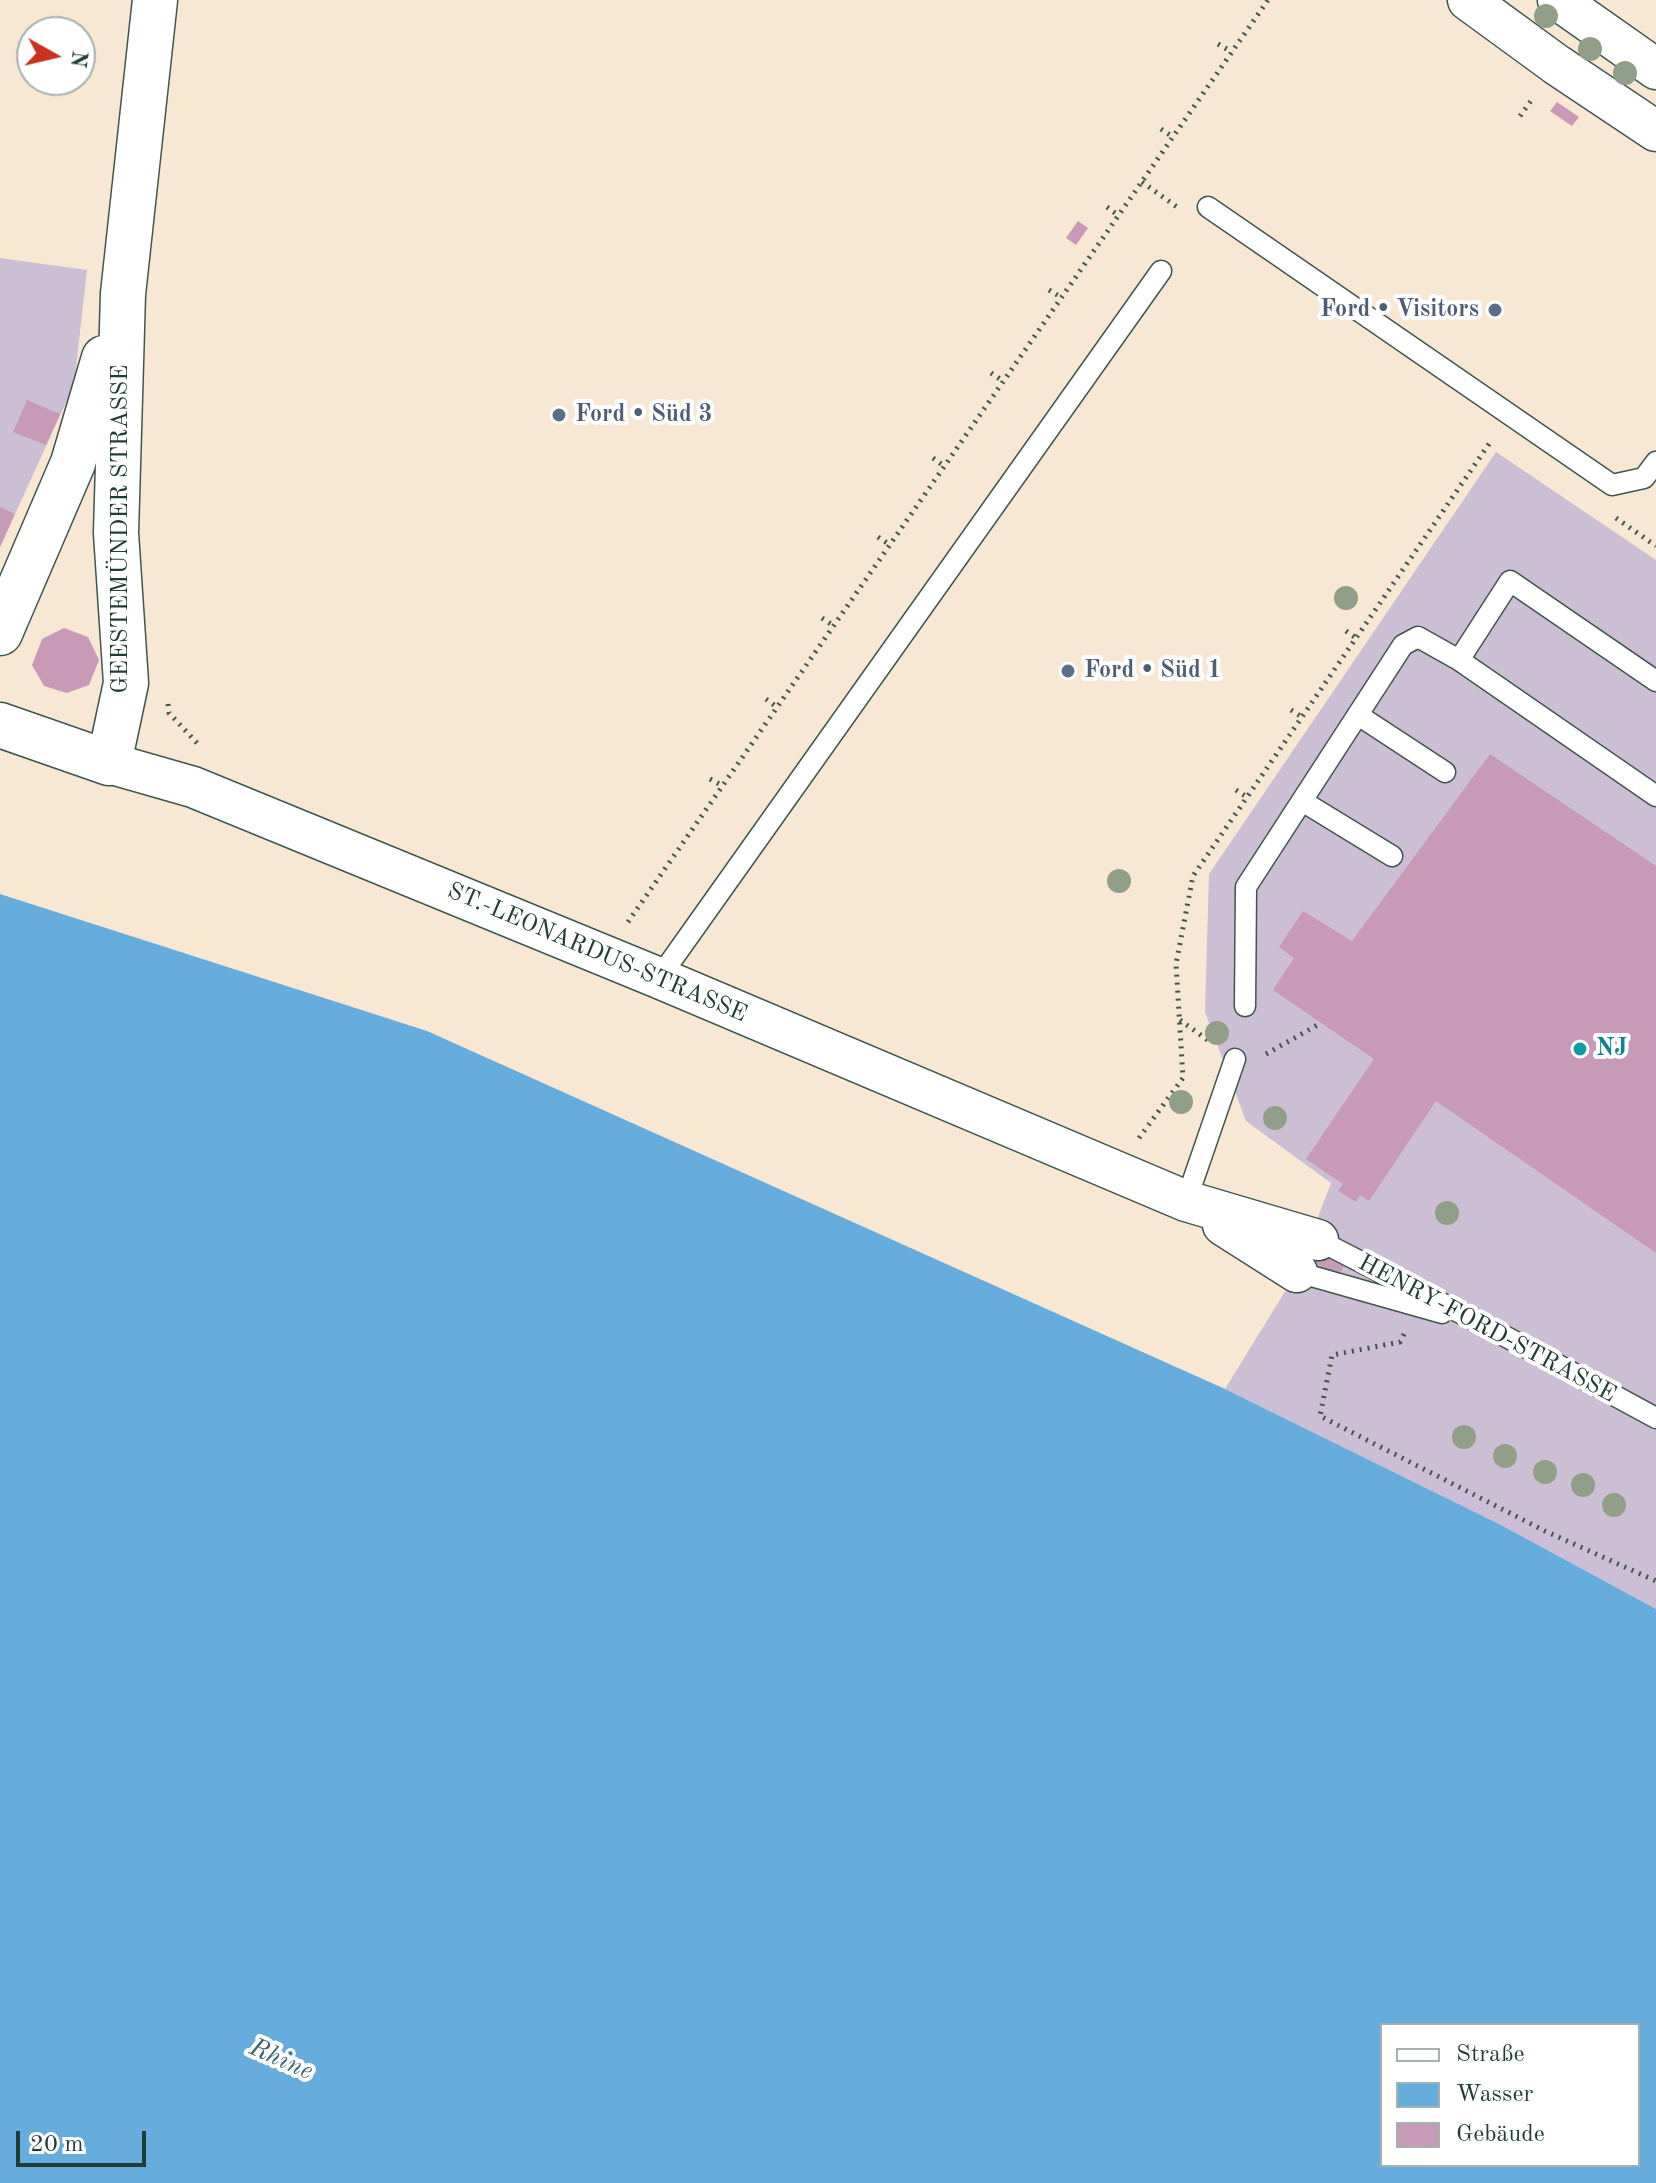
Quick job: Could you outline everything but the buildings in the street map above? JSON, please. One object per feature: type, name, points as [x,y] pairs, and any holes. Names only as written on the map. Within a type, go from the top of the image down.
[{"type":"street","name":"GEESTEMÜNDER STRASSE","points":[[109,763],[126,683],[116,533],[123,294],[155,0]]},
{"type":"street","points":[[1468,0],[1557,65],[1656,131]]},
{"type":"street","points":[[1558,0],[1656,69]]},
{"type":"street","name":"GEESTEMÜNDER STRASSE","points":[[0,633],[73,463],[123,294]]},
{"type":"street","name":"ST.-LEONARDUS-STRASSE","points":[[0,725],[109,763],[193,787],[659,978],[1186,1201],[1308,1256]]},
{"type":"lane","points":[[1208,207],[1612,485],[1644,478],[1656,462]]},
{"type":"lane","points":[[659,978],[1161,271]]},
{"type":"lane","points":[[1459,660],[1510,581],[1656,681]]},
{"type":"lane","points":[[1245,1006],[1246,887],[1403,645],[1418,637],[1459,660],[1656,796]]},
{"type":"lane","points":[[1358,715],[1445,772]]},
{"type":"lane","points":[[1302,801],[1392,856]]},
{"type":"lane","points":[[1186,1201],[1235,1059]]},
{"type":"lane","points":[[1308,1256],[1416,1306],[1488,1327]]},
{"type":"lane","name":"HENRY-FORD-STRASSE","points":[[1308,1256],[1488,1327],[1656,1418]]},
{"type":"path","points":[[605,956],[1268,0]]},
{"type":"path","points":[[1218,44],[1232,52]]},
{"type":"path","points":[[1161,129],[1173,137]]},
{"type":"path","points":[[1107,207],[1119,216]]},
{"type":"path","points":[[1049,290],[1062,298]]},
{"type":"path","points":[[991,373],[1003,381]]},
{"type":"path","points":[[933,458],[944,466]]},
{"type":"path","points":[[878,537],[890,545]]},
{"type":"path","points":[[822,618],[834,626]]},
{"type":"path","points":[[1346,631],[1356,638]]},
{"type":"path","points":[[766,699],[778,708]]},
{"type":"path","points":[[1291,710],[1302,717]]},
{"type":"path","points":[[710,779],[723,786]]},
{"type":"path","points":[[1236,790],[1247,797]]},
{"type":"path","points":[[1184,869],[1193,876]]},
{"type":"path","points":[[1416,1306],[1400,1342],[1332,1355],[1320,1416],[1545,1531],[1656,1581]]},
{"type":"shaded area","points":[[0,258],[87,270],[74,385],[0,547]]},
{"type":"shaded area","points":[[1496,452],[1656,560],[1656,1609],[1501,1525],[1225,1389],[1297,1272],[1331,1183],[1246,1121],[1205,1012],[1209,874]]},
{"type":"water","name":"Rhine","points":[[0,894],[427,1031],[1225,1389],[1501,1525],[1656,1609],[1656,2183],[0,2183]]},
{"type":"place","name":"Ford • Visitors","points":[[1495,310]]},
{"type":"place","name":"Ford • Süd 3","points":[[559,415]]},
{"type":"place","name":"Ford • Süd 1","points":[[1068,671]]},
{"type":"place","name":"NJ","points":[[1580,1049]]}]
